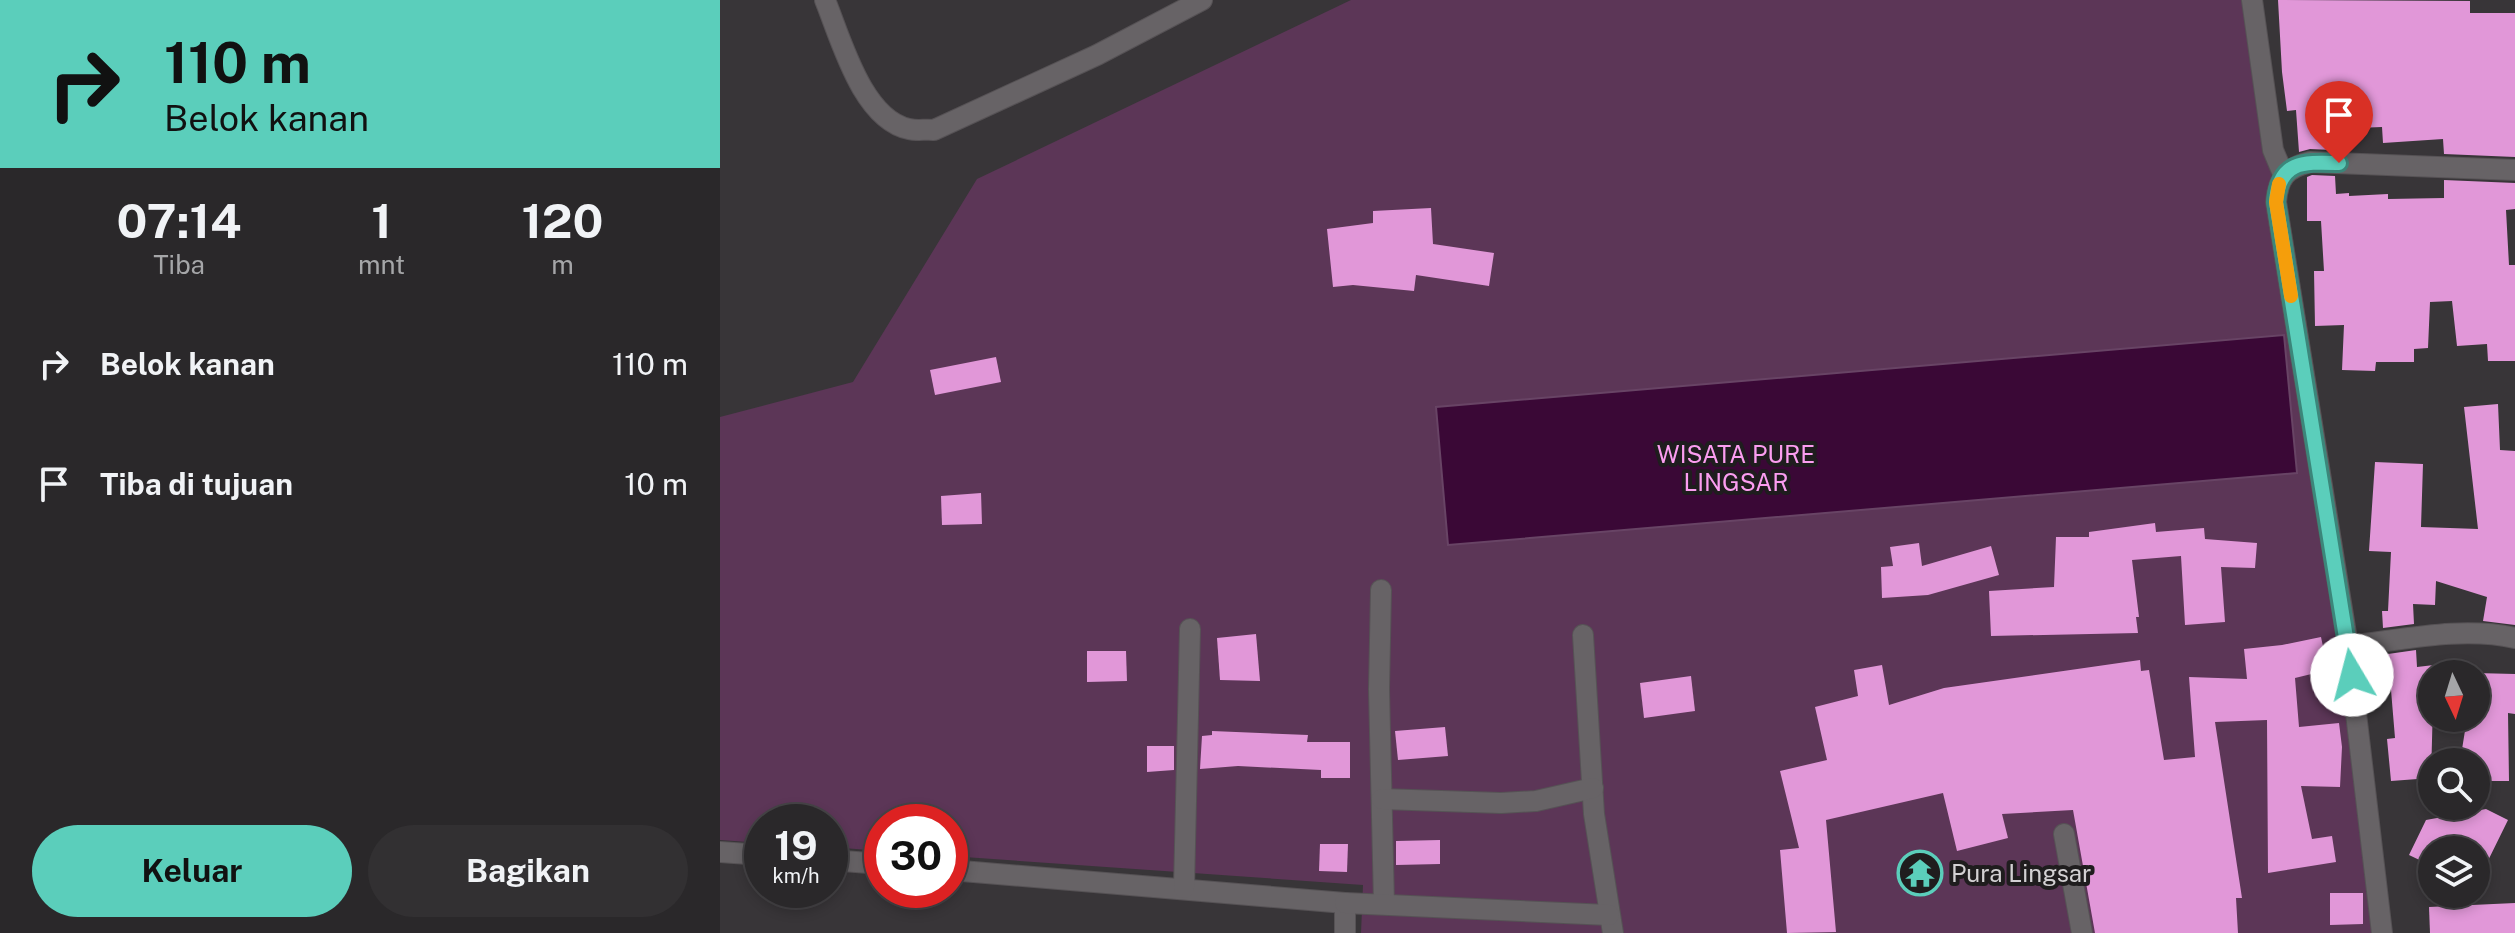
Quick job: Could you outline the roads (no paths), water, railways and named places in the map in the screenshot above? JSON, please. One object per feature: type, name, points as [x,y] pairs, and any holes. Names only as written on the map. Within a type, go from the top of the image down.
[{"type":"street","points":[[825,0],[854,71],[873,106],[887,120],[908,129],[934,130],[1097,55],[1202,0]]},
{"type":"street","points":[[2252,0],[2273,150],[2283,174]]},
{"type":"street","points":[[2382,933],[2348,646],[2276,202],[2277,189],[2283,174],[2293,166],[2310,162],[2515,170]]},
{"type":"street","points":[[1381,590],[1379,689],[1384,903]]},
{"type":"street","points":[[1184,888],[1190,629]]},
{"type":"street","points":[[2348,646],[2468,632],[2515,638]]},
{"type":"street","points":[[968,871],[1345,903],[1384,903],[1611,924],[1594,814],[1583,635]]},
{"type":"street","points":[[1382,799],[1501,803],[1536,801],[1593,788]]},
{"type":"street","points":[[2064,834],[2082,933]]},
{"type":"street","points":[[720,852],[744,854]]},
{"type":"street","points":[[1345,903],[1345,933]]},
{"type":"place","name":"Pura Lingsar","points":[[1920,873]]},
{"type":"park label","name":"WISATA PURE LINGSAR","points":[[1736,468]]}]
